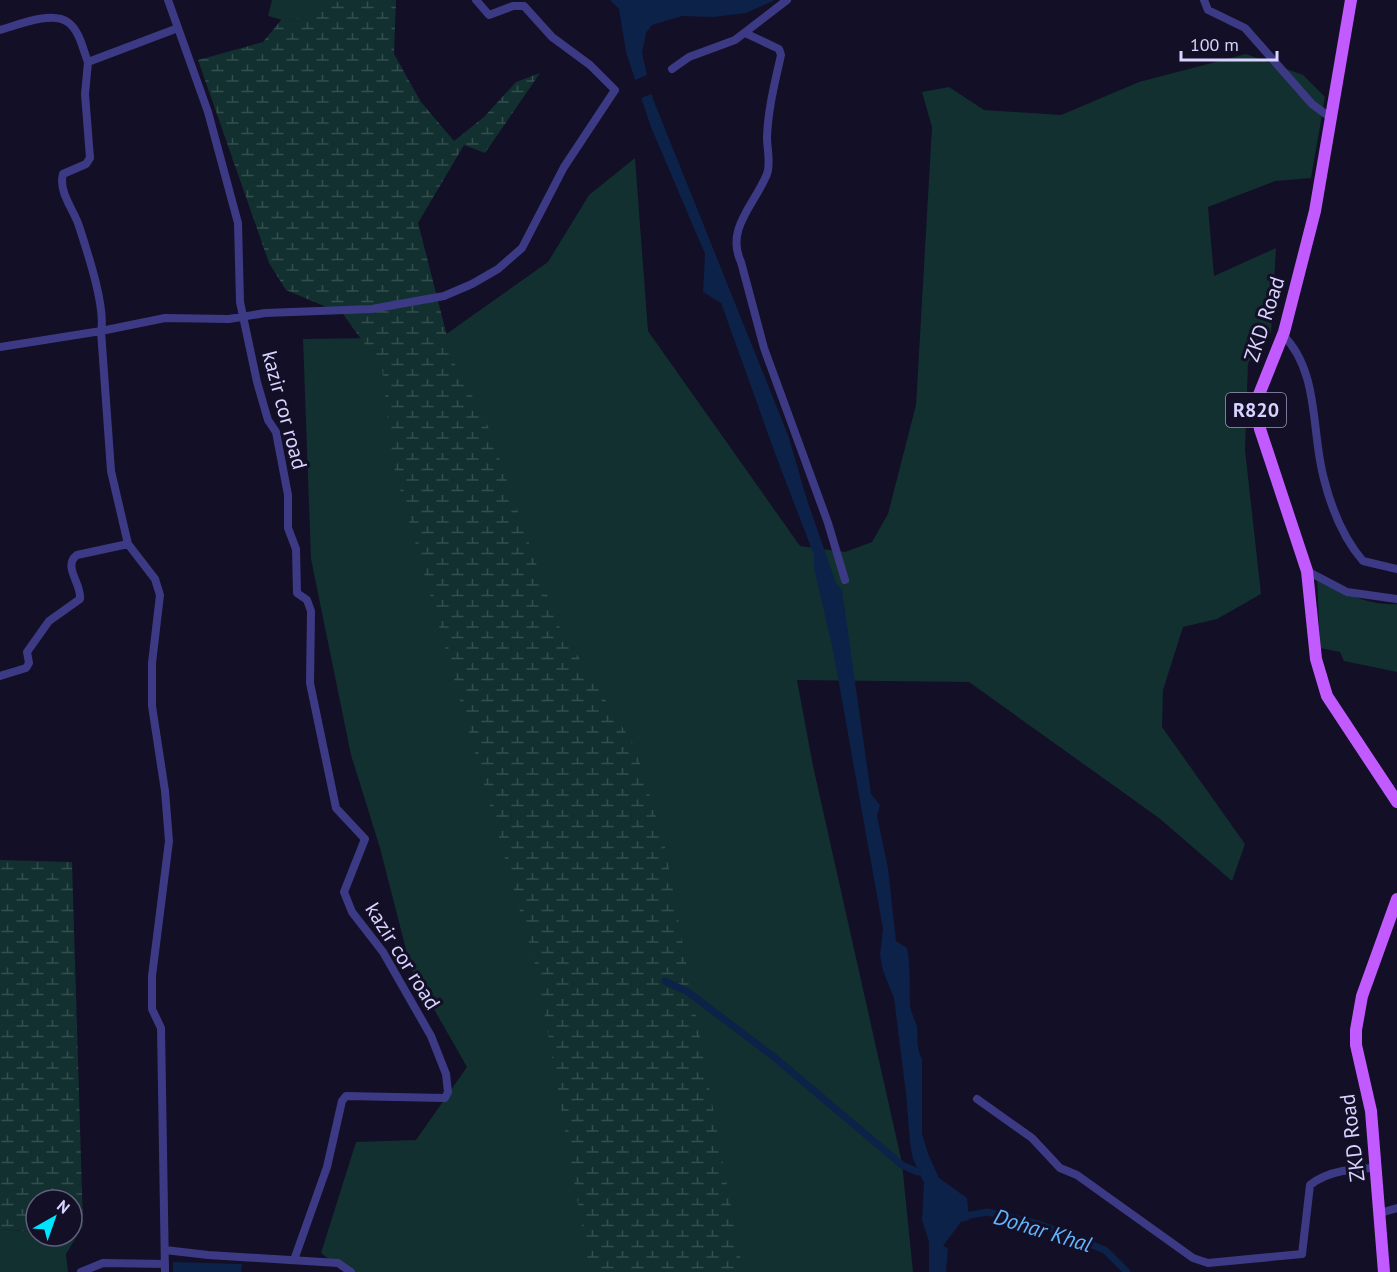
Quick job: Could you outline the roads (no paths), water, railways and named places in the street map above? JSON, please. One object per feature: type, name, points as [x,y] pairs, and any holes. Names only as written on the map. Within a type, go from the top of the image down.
[{"type":"main road","name":"ZKD Road","points":[[1351,0],[1315,211],[1283,335],[1260,390],[1256,409],[1260,429],[1307,571],[1319,676],[1327,696],[1397,802]]},
{"type":"main road","name":"ZKD Road","points":[[1384,1272],[1371,1111],[1356,1045],[1356,1030],[1362,996],[1397,899]]},
{"type":"street","points":[[168,0],[208,112],[236,213],[240,302],[243,316]]},
{"type":"street","points":[[0,347],[101,331],[152,320],[372,309],[444,296],[498,269],[522,248],[564,166],[615,89],[590,65],[552,37],[524,6],[513,6],[489,15],[476,0]]},
{"type":"street","points":[[672,69],[689,57],[735,40],[787,0]]},
{"type":"street","points":[[1204,0],[1208,9],[1245,28],[1312,104],[1331,118]]},
{"type":"street","points":[[0,30],[58,19],[69,23],[77,33],[88,62],[85,94],[90,158],[86,164],[63,174],[62,179],[66,198],[79,224],[88,252],[103,320],[101,331],[111,471],[128,544],[155,579],[160,595],[152,663],[152,706],[165,791],[169,841],[152,976],[152,1009],[161,1028],[165,1268],[103,1263],[81,1272]]},
{"type":"street","points":[[88,62],[178,28]]},
{"type":"street","points":[[745,33],[779,49],[781,55],[771,96],[767,138],[768,172],[744,216],[735,239],[736,250],[764,348],[828,523],[845,580]]},
{"type":"street","name":"kazir cor road","points":[[243,316],[268,420],[274,424],[276,432],[288,495],[288,528],[296,549],[297,593],[307,600],[312,611],[310,683],[336,808],[365,838],[344,892],[352,912],[383,952],[431,1036],[449,1086],[445,1098],[346,1096],[342,1101],[327,1167],[294,1260]]},
{"type":"street","points":[[1283,335],[1302,366],[1311,394],[1323,478],[1338,518],[1363,561],[1397,569]]},
{"type":"street","points":[[0,676],[26,668],[29,663],[27,652],[49,621],[80,599],[70,565],[72,558],[128,544]]},
{"type":"street","points":[[1307,571],[1347,592],[1397,599]]},
{"type":"street","points":[[977,1099],[1032,1138],[1060,1168],[1077,1175],[1193,1258],[1208,1263],[1302,1254],[1310,1185],[1321,1176],[1339,1171],[1376,1168]]},
{"type":"street","points":[[1380,1213],[1397,1208]]},
{"type":"street","points":[[165,1250],[208,1256],[338,1263],[351,1272]]},
{"type":"water","points":[[610,0],[775,0],[746,13],[713,17],[682,16],[652,25],[646,33],[642,53],[653,99],[788,435],[807,500],[836,583],[842,590],[871,794],[880,805],[877,816],[888,868],[896,941],[907,948],[910,1005],[917,1027],[918,1047],[922,1059],[922,1134],[939,1178],[967,1198],[969,1220],[961,1222],[943,1246],[948,1248],[946,1272],[929,1272],[929,1242],[922,1220],[924,1183],[913,1159],[910,1143],[894,998],[883,971],[880,955],[883,929],[833,650],[814,568],[814,555],[721,303],[703,292],[705,254],[651,127],[626,52],[619,9]]},
{"type":"water","points":[[173,1262],[242,1264],[241,1272],[173,1272]]},
{"type":"waterway","points":[[665,981],[688,992],[774,1057],[902,1165],[918,1172]]},
{"type":"waterway","name":"Dohar Khal","points":[[960,1217],[987,1212],[1039,1224],[1105,1250],[1127,1272]]}]
